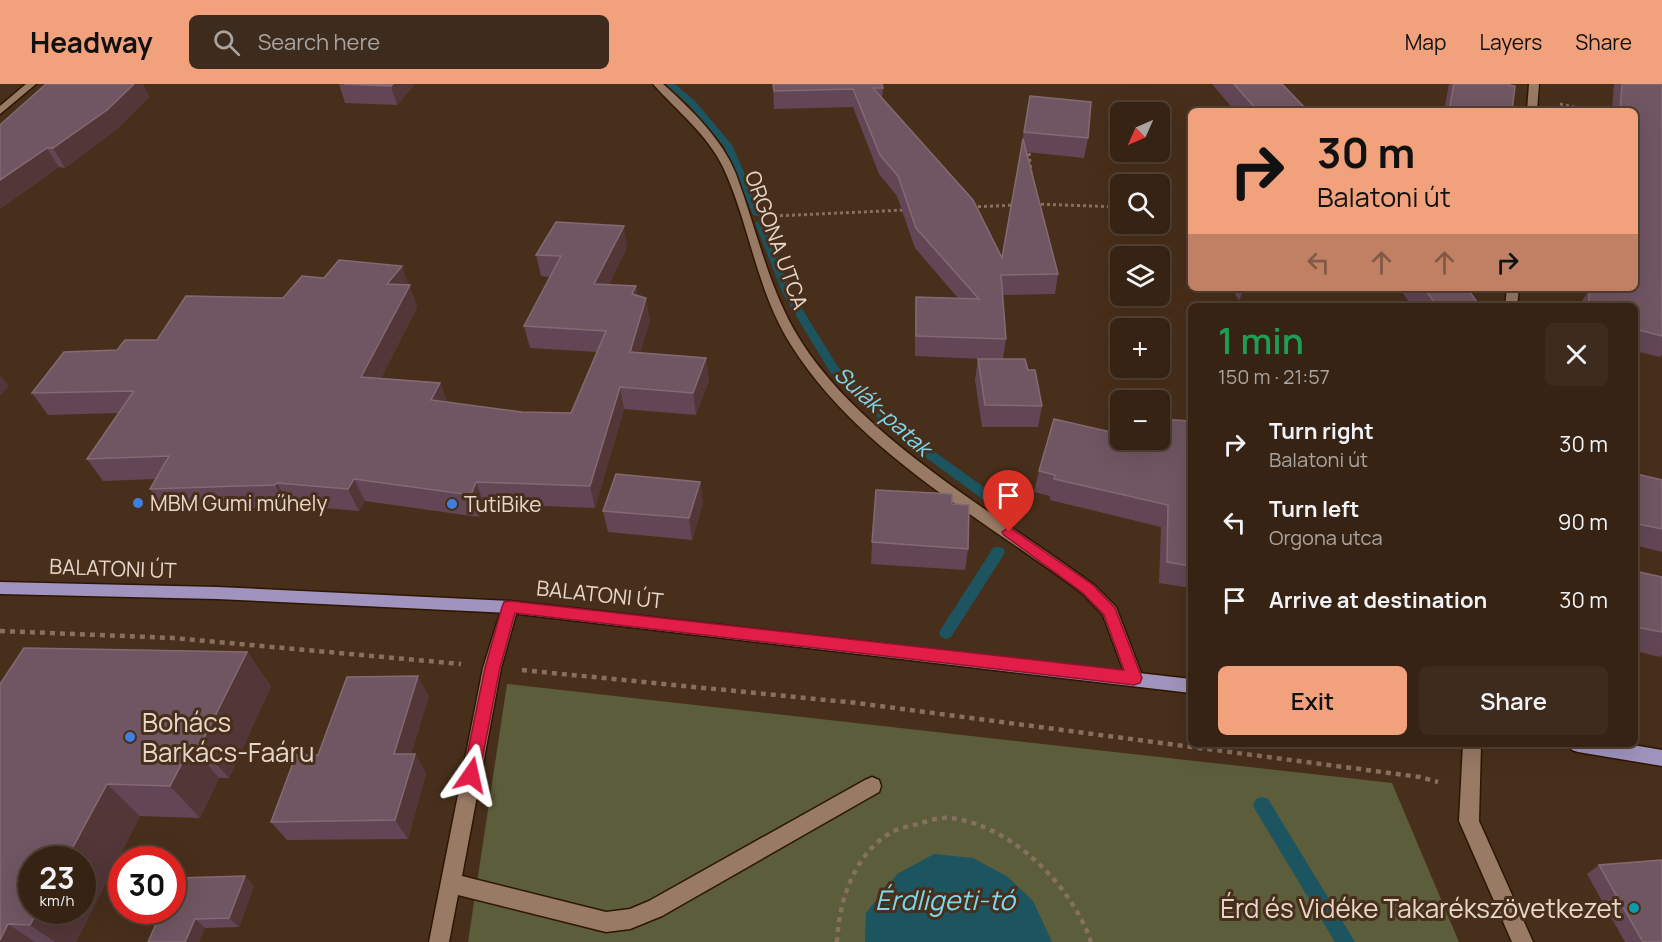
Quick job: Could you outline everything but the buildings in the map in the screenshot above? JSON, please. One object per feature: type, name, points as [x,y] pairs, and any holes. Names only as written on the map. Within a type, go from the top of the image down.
[{"type":"main road","name":"BALATONI ÚT","points":[[0,588],[217,593],[510,607],[1188,686]]},
{"type":"main road","points":[[1596,747],[1662,758]]},
{"type":"street","points":[[0,111],[31,84]]},
{"type":"street","name":"ORGONA UTCA","points":[[657,84],[694,122],[727,167],[777,308],[796,343],[820,376],[861,420],[899,452],[1088,589],[1110,612],[1134,678]]},
{"type":"street","points":[[1532,108],[1534,84]]},
{"type":"street","points":[[439,942],[492,668],[510,607]]},
{"type":"street","points":[[1472,747],[1469,821],[1523,942]]},
{"type":"street","points":[[450,883],[606,922],[630,919],[655,909],[872,786]]},
{"type":"path","points":[[1029,153],[1032,182]]},
{"type":"path","points":[[964,207],[1023,204]]},
{"type":"path","points":[[1035,204],[1110,207]]},
{"type":"path","points":[[786,216],[904,210]]},
{"type":"path","points":[[0,631],[86,632],[238,643],[857,703],[1188,747]]},
{"type":"path","points":[[1192,747],[1420,777],[1470,791]]},
{"type":"path","points":[[837,942],[840,905],[854,872],[876,846],[896,830],[948,817],[971,823],[1005,839],[1030,858],[1058,884],[1079,909],[1091,942]]},
{"type":"green space","points":[[507,684],[1392,783],[1459,942],[468,942]]},
{"type":"water","name":"Érdligeti-tó","points":[[934,854],[973,858],[1008,877],[1033,901],[1052,942],[865,942],[866,913],[897,874]]},
{"type":"waterway","name":"Sulák-patak","points":[[670,84],[692,103],[728,145],[758,215]]},
{"type":"waterway","name":"Sulák-patak","points":[[760,223],[788,294],[834,369],[902,434],[1005,509]]},
{"type":"waterway","name":"Sulák-patak","points":[[946,633],[998,552]]},
{"type":"waterway","points":[[1262,805],[1346,942]]},
{"type":"place","name":"MBM Gumi műhely","points":[[138,503]]},
{"type":"place","name":"TutiBike","points":[[452,504]]},
{"type":"place","name":"Bohács Barkács-Faáru","points":[[130,737]]},
{"type":"place","name":"Érd és Vidéke Takarékszövetkezet","points":[[1634,908]]},
{"type":"route","points":[[471,775],[492,668],[510,607],[1134,678],[1110,612],[1088,589],[1009,532]]}]
